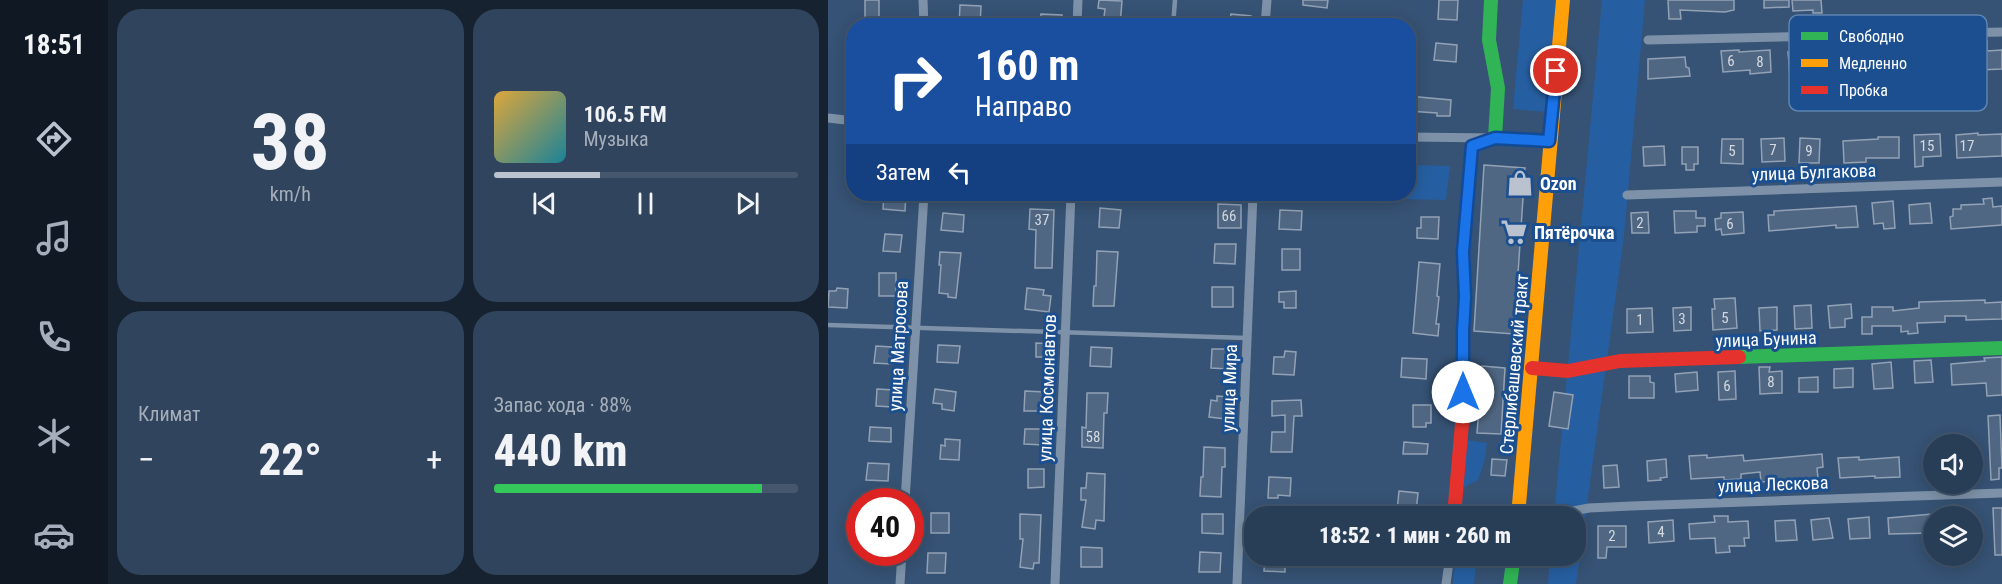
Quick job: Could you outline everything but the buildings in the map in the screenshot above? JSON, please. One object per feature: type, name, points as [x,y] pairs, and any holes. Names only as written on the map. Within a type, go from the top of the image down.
[{"type":"street","points":[[923,0],[924,18]]},
{"type":"street","points":[[1077,18],[1078,0]]},
{"type":"street","points":[[1265,18],[1267,0]]},
{"type":"street","points":[[1491,0],[1489,40],[1498,88],[1495,138]]},
{"type":"street","name":"Стерлибашевский тракт","points":[[1519,506],[1563,0]]},
{"type":"street","points":[[1987,32],[2002,32]]},
{"type":"street","points":[[1648,40],[1789,37]]},
{"type":"street","points":[[828,118],[846,120]]},
{"type":"street","points":[[1416,137],[1549,141]]},
{"type":"street","points":[[1455,506],[1463,412],[1465,297],[1463,252],[1472,146],[1495,138]]},
{"type":"street","name":"улица Булгакова","points":[[1627,195],[2002,182]]},
{"type":"street","name":"улица Матросова","points":[[906,488],[924,201]]},
{"type":"street","name":"улица Космонавтов","points":[[1055,584],[1071,201]]},
{"type":"street","name":"улица Мира","points":[[1237,584],[1253,201]]},
{"type":"street","name":"улица Бунина","points":[[1532,368],[1568,371],[1620,361],[2002,348]]},
{"type":"street","name":"улица Лескова","points":[[1586,509],[2002,493]]},
{"type":"street","points":[[900,584],[901,566]]},
{"type":"street","points":[[1446,584],[1448,566]]},
{"type":"street","points":[[1510,584],[1512,566]]},
{"type":"lane","points":[[1174,18],[1175,0]]},
{"type":"lane","points":[[828,325],[1247,338]]},
{"type":"shaded area","points":[[1523,0],[1556,0],[1546,112],[1513,109]]},
{"type":"shaded area","points":[[1602,0],[1645,0],[1624,236],[1586,512],[1586,506],[1555,506]]},
{"type":"shaded area","points":[[1416,165],[1450,166],[1446,200],[1416,199]]},
{"type":"shaded area","points":[[1466,440],[1487,443],[1485,459],[1478,480],[1464,487]]},
{"type":"shaded area","points":[[1455,566],[1476,566],[1474,584],[1453,584]]},
{"type":"shaded area","points":[[1549,566],[1578,566],[1576,584],[1548,584]]},
{"type":"traffic: fast","points":[[1491,0],[1489,40],[1498,88],[1495,138],[1491,139]]},
{"type":"traffic: fast","points":[[1739,357],[2002,348]]},
{"type":"traffic: fast","points":[[1510,584],[1512,566]]},
{"type":"traffic: slow","points":[[1519,506],[1563,0]]},
{"type":"traffic: jam","points":[[1455,506],[1463,412],[1465,297],[1463,252],[1472,146],[1491,139]]},
{"type":"traffic: jam","points":[[1532,368],[1568,371],[1620,361],[1739,357]]},
{"type":"place","name":"Ozon","points":[[1520,183]]},
{"type":"place","name":"Пятёрочка","points":[[1514,232]]},
{"type":"route","points":[[1463,392],[1465,297],[1463,252],[1472,146],[1495,138],[1549,141],[1556,71]]}]
